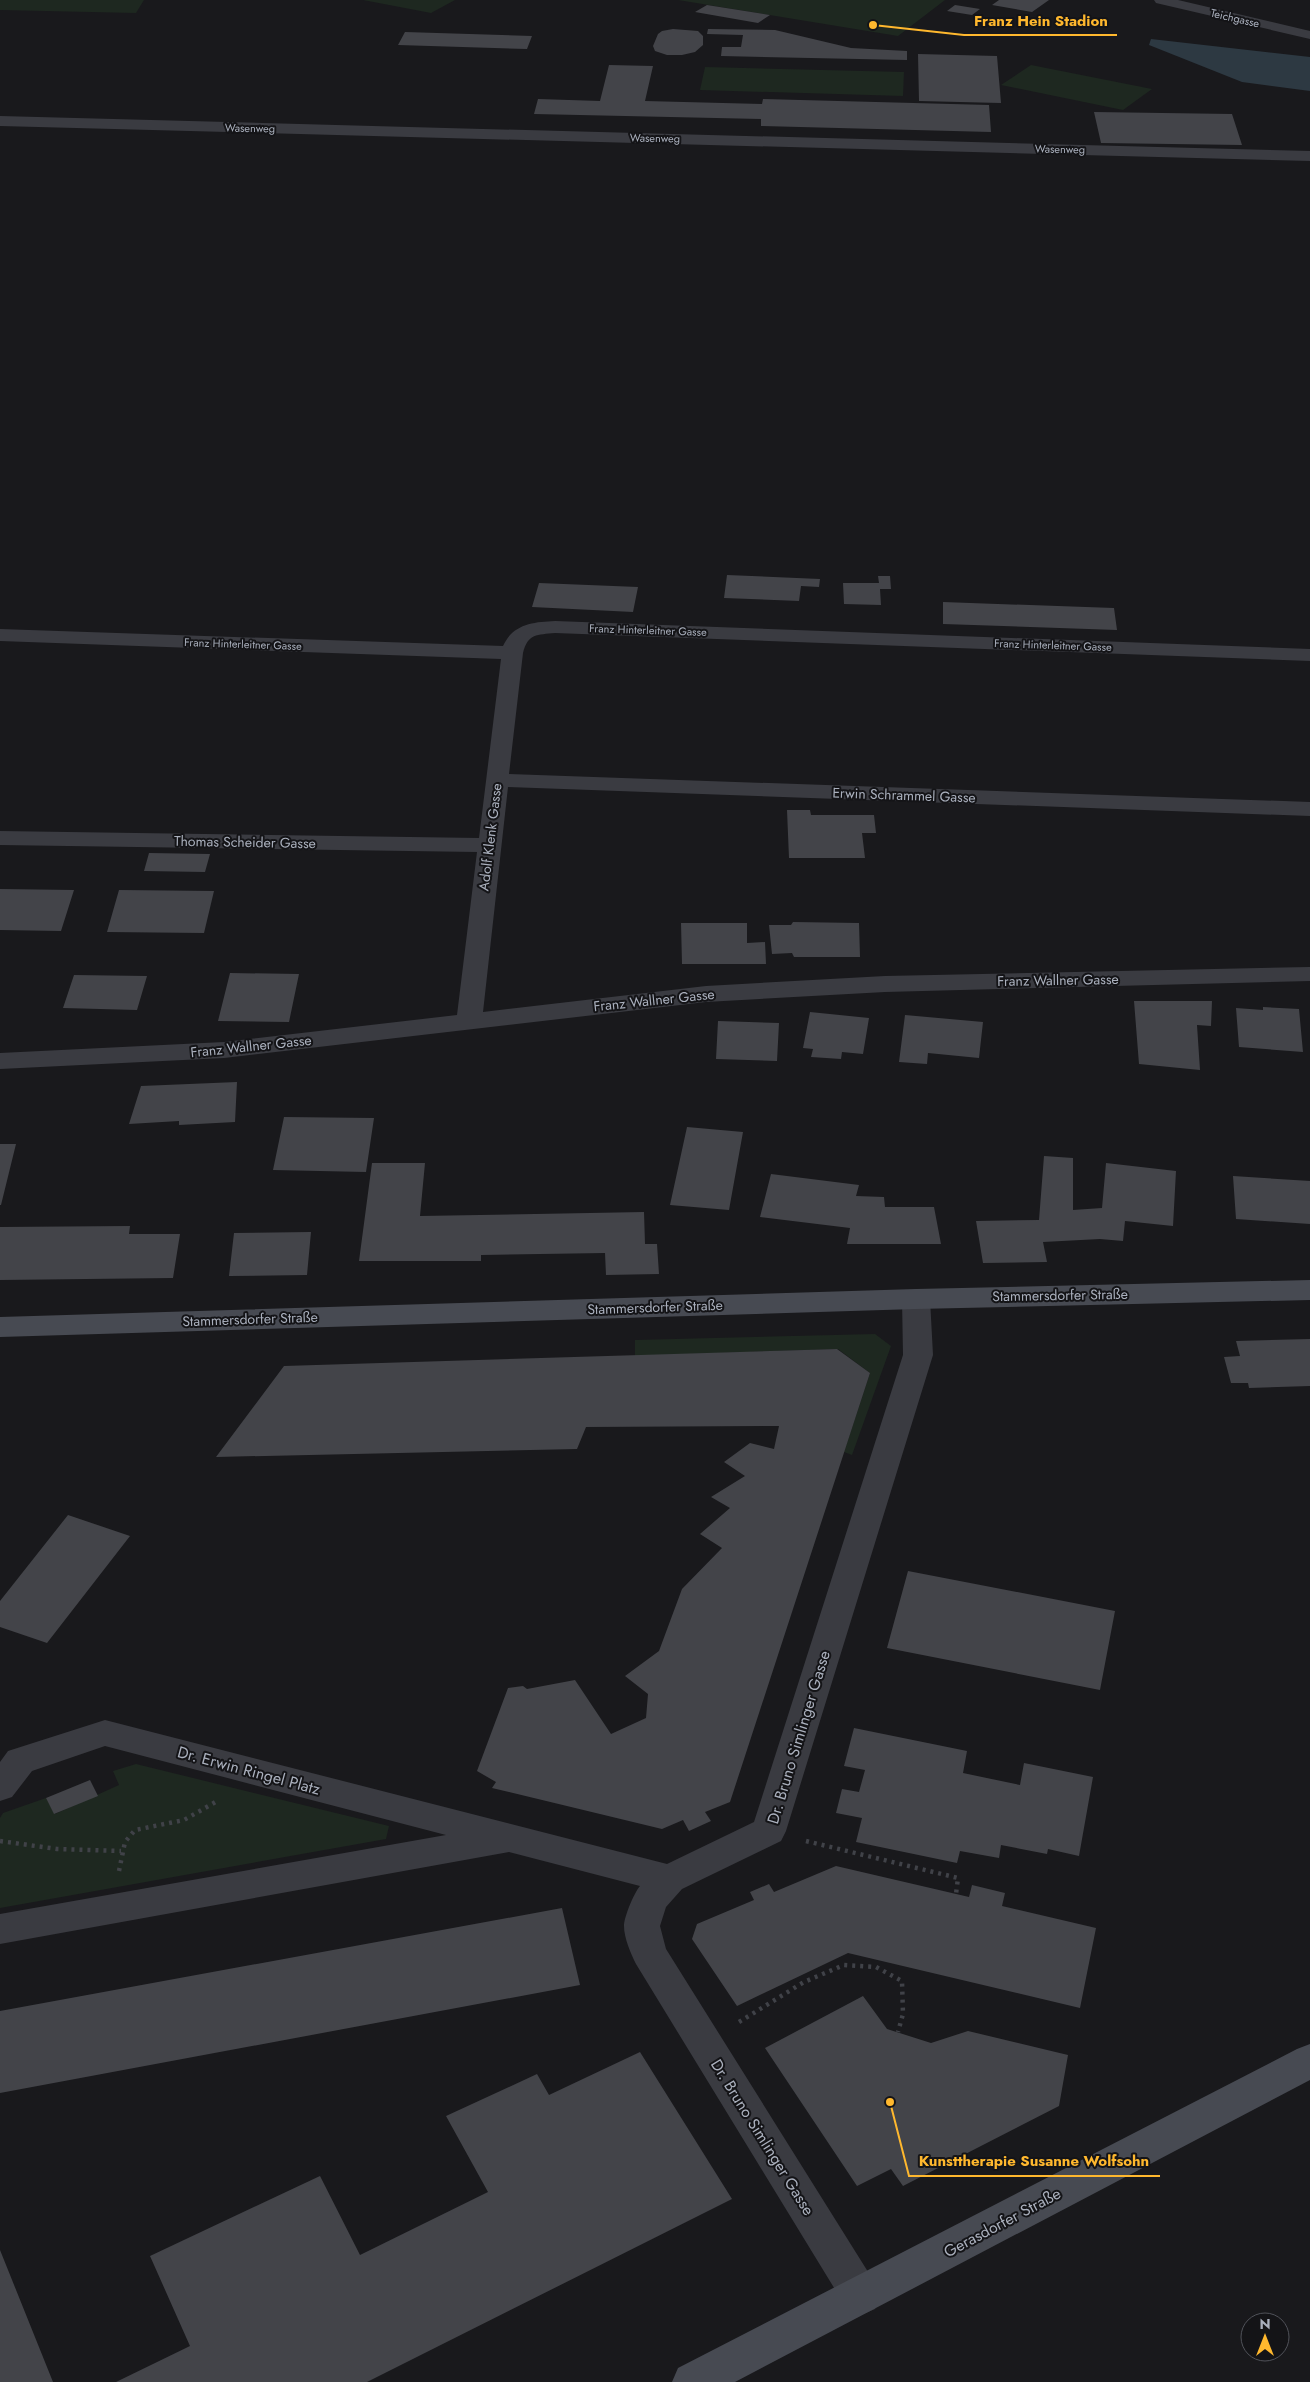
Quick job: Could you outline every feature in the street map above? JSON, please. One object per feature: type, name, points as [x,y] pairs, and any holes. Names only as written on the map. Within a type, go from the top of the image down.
[{"type":"main road","name":"Stammersdorfer Straße","points":[[0,1327],[916,1299],[1310,1290]]},
{"type":"main road","name":"Gerasdorfer Straße","points":[[693,2382],[1310,2062]]},
{"type":"street","name":"Teichgasse","points":[[1161,0],[1310,35]]},
{"type":"street","name":"Wasenweg","points":[[0,122],[1310,156]]},
{"type":"street","name":"Franz Hinterleitner Gasse","points":[[0,635],[512,653],[514,641],[525,630],[555,627],[1310,654]]},
{"type":"street","name":"Adolf Klenk Gasse","points":[[469,1021],[512,653]]},
{"type":"street","name":"Erwin Schrammel Gasse","points":[[497,780],[1310,809]]},
{"type":"street","name":"Thomas Scheider Gasse","points":[[0,838],[489,846]]},
{"type":"street","name":"Franz Wallner Gasse","points":[[0,1061],[224,1050],[706,994],[885,984],[1310,974]]},
{"type":"street","name":"Dr. Bruno Simlinger Gasse","points":[[861,2296],[649,1953],[642,1926],[650,1900],[668,1879],[769,1831],[918,1356],[916,1299]]},
{"type":"street","name":"Dr. Erwin Ringel Platz","points":[[0,1787],[20,1761],[105,1733],[668,1879]]},
{"type":"street","name":"Dr. Erwin Ringel Platz","points":[[0,1929],[511,1838]]},
{"type":"path","points":[[116,1908],[122,1851],[132,1831],[143,1826],[178,1822],[200,1813],[233,1788],[244,1769]]},
{"type":"path","points":[[769,1831],[958,1878],[956,1894]]},
{"type":"path","points":[[0,1841],[57,1849],[122,1851]]},
{"type":"path","points":[[705,2044],[804,1982],[844,1965],[876,1967],[902,1980],[904,1997],[898,2032]]},
{"type":"shaded area","points":[[0,0],[144,0],[136,13],[0,10]]},
{"type":"shaded area","points":[[363,0],[455,0],[431,13]]},
{"type":"shaded area","points":[[678,0],[945,0],[898,36]]},
{"type":"shaded area","points":[[1151,39],[1310,57],[1310,91],[1242,82],[1149,45]]},
{"type":"shaded area","points":[[1031,65],[1152,89],[1123,110],[1001,85]]},
{"type":"shaded area","points":[[705,67],[904,72],[903,96],[700,90]]},
{"type":"shaded area","points":[[875,1334],[891,1346],[852,1455],[844,1452],[870,1373],[838,1349],[635,1356],[635,1340]]},
{"type":"shaded area","points":[[136,1764],[389,1826],[386,1839],[0,1908],[0,1818],[3,1813],[46,1798],[55,1814],[119,1785],[113,1771]]},
{"type":"building","points":[[999,0],[1049,0],[1032,12],[992,5]]},
{"type":"building","points":[[707,5],[770,15],[758,23],[695,12]]},
{"type":"building","points":[[955,5],[980,9],[972,15],[947,11]]},
{"type":"building","points":[[673,29],[698,31],[703,36],[703,45],[695,52],[682,55],[667,55],[655,51],[653,46],[658,34],[662,31]]},
{"type":"building","points":[[708,29],[775,30],[851,48],[907,51],[907,60],[721,56],[722,47],[741,47],[743,35],[707,34]]},
{"type":"building","points":[[405,32],[532,36],[527,49],[398,45]]},
{"type":"building","points":[[918,54],[997,56],[1001,103],[919,101]]},
{"type":"building","points":[[609,65],[653,66],[645,101],[762,104],[763,99],[989,105],[991,132],[761,126],[761,119],[534,114],[538,99],[600,101]]},
{"type":"building","points":[[1094,112],[1232,114],[1242,145],[1101,143]]},
{"type":"building","points":[[727,575],[820,579],[819,587],[801,586],[799,601],[724,598]]},
{"type":"building","points":[[878,576],[890,576],[891,589],[880,589],[881,605],[844,604],[843,583],[879,583]]},
{"type":"building","points":[[539,583],[638,587],[633,612],[532,607]]},
{"type":"building","points":[[943,602],[1114,608],[1117,630],[943,624]]},
{"type":"building","points":[[787,810],[810,810],[811,815],[874,815],[876,833],[862,833],[865,858],[789,858]]},
{"type":"building","points":[[149,853],[210,854],[205,872],[144,871]]},
{"type":"building","points":[[0,889],[74,890],[61,931],[0,930]]},
{"type":"building","points":[[119,890],[214,891],[204,933],[107,932]]},
{"type":"building","points":[[793,922],[859,923],[860,957],[794,957],[792,953],[772,954],[769,925],[791,925]]},
{"type":"building","points":[[681,923],[747,923],[747,943],[765,942],[766,964],[682,964]]},
{"type":"building","points":[[230,973],[299,974],[289,1022],[218,1021]]},
{"type":"building","points":[[74,975],[147,976],[137,1010],[63,1008]]},
{"type":"building","points":[[1134,1001],[1212,1001],[1211,1026],[1197,1025],[1200,1070],[1139,1064]]},
{"type":"building","points":[[1263,1007],[1299,1009],[1303,1052],[1239,1047],[1236,1008],[1263,1010]]},
{"type":"building","points":[[810,1012],[869,1018],[863,1054],[842,1052],[841,1059],[811,1057],[813,1049],[803,1048]]},
{"type":"building","points":[[905,1015],[983,1022],[979,1058],[928,1053],[927,1064],[899,1062]]},
{"type":"building","points":[[718,1021],[779,1023],[777,1061],[716,1059]]},
{"type":"building","points":[[237,1082],[235,1122],[179,1125],[179,1121],[129,1124],[141,1086]]},
{"type":"building","points":[[284,1117],[374,1118],[366,1172],[273,1170]]},
{"type":"building","points":[[687,1127],[743,1132],[729,1210],[670,1205]]},
{"type":"building","points":[[0,1144],[16,1144],[1,1205],[0,1205]]},
{"type":"building","points":[[1044,1156],[1073,1158],[1073,1210],[1102,1208],[1106,1163],[1176,1171],[1173,1226],[1125,1221],[1123,1241],[1100,1239],[1043,1242],[1047,1262],[983,1263],[976,1221],[1039,1220]]},
{"type":"building","points":[[372,1163],[425,1163],[420,1216],[644,1212],[645,1244],[657,1244],[659,1274],[606,1275],[605,1253],[481,1255],[481,1261],[359,1261]]},
{"type":"building","points":[[771,1174],[859,1185],[856,1196],[884,1197],[885,1207],[934,1207],[941,1244],[847,1244],[850,1228],[760,1217]]},
{"type":"building","points":[[1233,1176],[1310,1181],[1310,1224],[1236,1219]]},
{"type":"building","points":[[130,1226],[129,1234],[180,1234],[173,1278],[0,1280],[0,1227]]},
{"type":"building","points":[[311,1232],[307,1275],[229,1276],[234,1233]]},
{"type":"building","points":[[1310,1339],[1310,1386],[1249,1388],[1248,1383],[1231,1383],[1224,1357],[1240,1356],[1236,1341]]},
{"type":"building","points":[[837,1349],[870,1373],[730,1802],[705,1812],[711,1821],[689,1831],[683,1820],[662,1829],[492,1788],[496,1782],[477,1771],[508,1688],[523,1686],[527,1689],[575,1680],[611,1734],[646,1718],[648,1694],[625,1676],[659,1651],[682,1589],[722,1548],[700,1534],[730,1508],[711,1497],[745,1476],[724,1462],[750,1443],[774,1449],[779,1426],[586,1427],[577,1449],[216,1457],[284,1366]]},
{"type":"building","points":[[68,1515],[130,1536],[47,1643],[0,1627],[0,1601]]},
{"type":"building","points":[[908,1571],[1115,1611],[1100,1690],[887,1648]]},
{"type":"building","points":[[854,1728],[967,1751],[963,1773],[1020,1785],[1024,1763],[1093,1777],[1079,1856],[1048,1849],[1047,1854],[1001,1845],[999,1858],[960,1851],[957,1863],[856,1842],[862,1818],[836,1813],[842,1789],[859,1792],[865,1770],[844,1766]]},
{"type":"building","points":[[90,1780],[98,1796],[54,1814],[46,1798]]},
{"type":"building","points":[[836,1866],[969,1897],[972,1885],[1005,1893],[1002,1906],[1096,1928],[1080,2008],[848,1953],[737,2006],[692,1939],[697,1924],[754,1900],[750,1892],[769,1884],[774,1892]]},
{"type":"building","points":[[562,1908],[580,1985],[0,2093],[0,2011]]},
{"type":"building","points":[[863,1996],[887,2029],[931,2043],[968,2031],[1068,2055],[1059,2106],[903,2186],[891,2169],[857,2186],[765,2048]]},
{"type":"building","points":[[640,2052],[732,2199],[367,2382],[116,2382],[190,2346],[150,2256],[320,2176],[360,2255],[488,2192],[446,2116],[537,2074],[549,2095]]},
{"type":"building","points":[[0,2250],[53,2382],[0,2382]]},
{"type":"place","name":"Franz Hein Stadion","points":[[873,25]]},
{"type":"place","name":"Kunsttherapie Susanne Wolfsohn","points":[[890,2102]]}]
